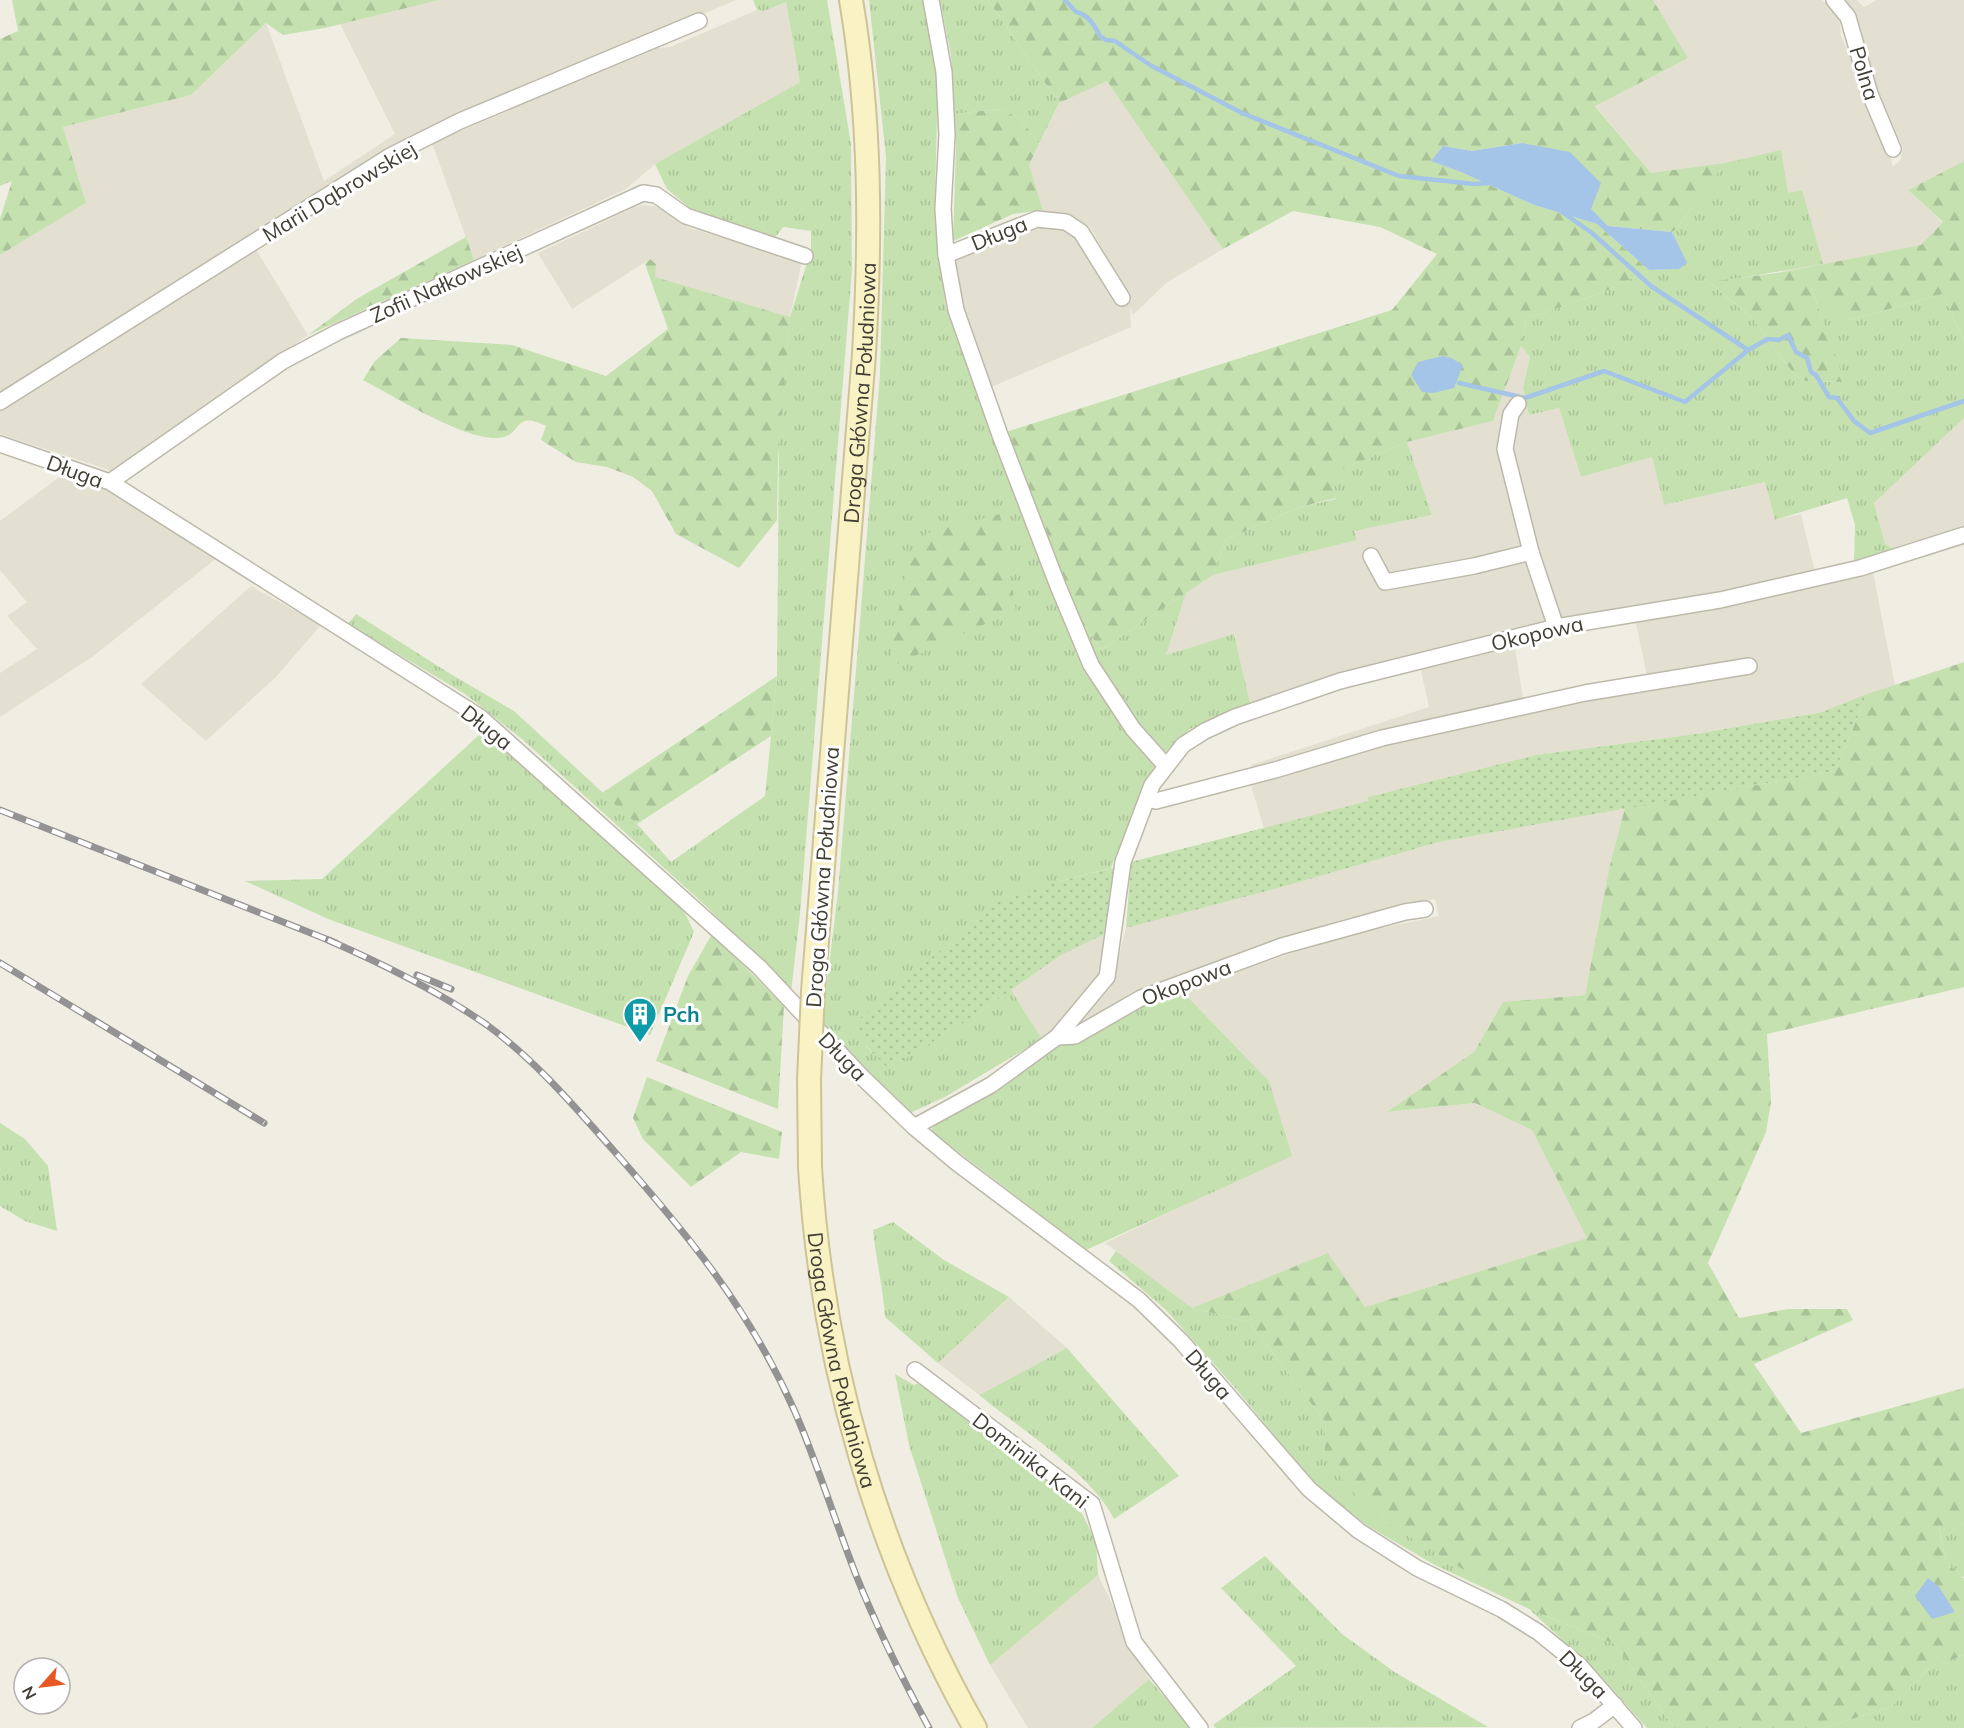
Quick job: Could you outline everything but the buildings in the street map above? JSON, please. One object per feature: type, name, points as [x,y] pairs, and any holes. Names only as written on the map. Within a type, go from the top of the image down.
[{"type":"main road","name":"Droga Główna Południowa","points":[[851,0],[860,54],[870,209],[863,364],[813,991],[809,1080],[810,1167],[814,1223],[827,1317],[840,1382],[859,1454],[902,1579],[934,1649],[975,1728]]},
{"type":"street","points":[[931,0],[944,72],[947,135],[943,209],[946,255],[956,310],[1000,435],[1091,665],[1132,729],[1166,766]]},
{"type":"street","name":"Polna","points":[[1834,0],[1848,17],[1870,93],[1893,149]]},
{"type":"street","name":"Marii Dąbrowskiej","points":[[0,402],[390,156],[460,121],[699,21]]},
{"type":"street","name":"Zofii Nałkowskiej","points":[[110,482],[282,361],[338,332],[643,193],[656,195],[686,216],[805,256]]},
{"type":"street","name":"Długa","points":[[946,255],[1037,219],[1066,222],[1081,232],[1122,298]]},
{"type":"street","points":[[1518,405],[1511,414],[1505,449],[1531,552],[1556,627]]},
{"type":"street","name":"Długa","points":[[0,444],[110,482],[480,717],[759,967],[862,1077],[914,1127],[957,1163],[1139,1300],[1181,1341],[1309,1489],[1359,1531],[1417,1568],[1501,1609],[1538,1632],[1580,1666],[1634,1728]]},
{"type":"street","name":"Okopowa","points":[[914,1127],[992,1085],[1058,1037],[1107,977],[1123,862],[1152,785],[1183,745],[1205,731],[1235,717],[1340,681],[1556,627],[1720,600],[1860,568],[1964,535]]},
{"type":"street","points":[[1371,556],[1385,582],[1474,566],[1531,552]]},
{"type":"street","points":[[1147,799],[1156,801],[1275,770],[1382,738],[1458,721],[1586,693],[1749,666]]},
{"type":"street","name":"Okopowa","points":[[1058,1037],[1075,1036],[1141,998],[1282,946],[1405,912],[1425,909]]},
{"type":"street","name":"Dominika Kani","points":[[915,1370],[1092,1504],[1134,1642],[1200,1728]]},
{"type":"street","points":[[1580,1728],[1594,1721],[1615,1705]]},
{"type":"shaded area","points":[[439,0],[736,0],[480,103],[423,131],[366,164],[249,238],[308,335],[112,471],[0,434],[0,255],[86,203],[63,127],[191,95],[266,23],[324,181],[395,134],[340,24]]},
{"type":"shaded area","points":[[1653,0],[1822,0],[1839,16],[1841,36],[1880,124],[1893,166],[1900,161],[1903,148],[1875,84],[1860,26],[1843,0],[1857,0],[1864,7],[1877,0],[1964,0],[1964,161],[1908,190],[1943,223],[1922,245],[1783,272],[1651,173],[1595,105],[1687,58]]},
{"type":"shaded area","points":[[786,2],[800,82],[655,164],[626,189],[474,260],[432,143],[658,48],[670,47],[757,10],[764,11]]},
{"type":"shaded area","points":[[1107,80],[1223,249],[1166,283],[1133,315],[1130,307],[1131,327],[989,388],[962,311],[953,257],[1037,224],[1064,226],[1074,232],[1115,299],[1130,302],[1128,294],[1090,227],[1074,220],[1071,214],[1043,210],[1029,165],[1059,103]]},
{"type":"shaded area","points":[[643,205],[663,210],[689,228],[802,261],[790,317],[654,277],[650,259],[572,309],[538,253]]},
{"type":"shaded area","points":[[1521,346],[1530,357],[1523,388],[1529,415],[1559,408],[1581,477],[1652,457],[1664,505],[1765,482],[1775,520],[1801,514],[1815,571],[1763,584],[1627,608],[1459,642],[1368,669],[1338,673],[1250,703],[1234,634],[1166,655],[1186,593],[1213,575],[1356,540],[1353,531],[1432,515],[1407,442],[1493,421]]},
{"type":"shaded area","points":[[1964,418],[1964,531],[1898,552],[1885,544],[1874,503]]},
{"type":"shaded area","points":[[66,472],[108,489],[218,557],[92,657],[0,717],[0,673],[37,649],[7,616],[27,602],[0,570],[0,521]]},
{"type":"shaded area","points":[[1873,572],[1895,685],[1821,712],[1696,734],[1536,755],[1368,797],[1369,801],[1264,828],[1251,786],[1251,765],[1429,707],[1420,666],[1514,642],[1523,698],[1647,675],[1635,620],[1737,604]]},
{"type":"shaded area","points":[[251,586],[321,625],[276,677],[206,741],[141,684]]},
{"type":"shaded area","points":[[1773,782],[1746,850],[1611,865],[1585,995],[1503,1002],[1474,1052],[1389,1112],[1475,1103],[1532,1130],[1588,1238],[1365,1307],[1328,1254],[1192,1308],[1105,1243],[1263,1168],[1269,1081],[1180,989],[1349,935],[1439,916],[1435,899],[1344,919],[1252,947],[1131,993],[1073,1031],[1111,987],[1126,928],[1439,842]]},
{"type":"shaded area","points":[[1111,931],[1104,970],[1067,1021],[1042,1039],[1011,990],[1061,955]]},
{"type":"shaded area","points":[[1009,1297],[1067,1348],[979,1395],[938,1363]]},
{"type":"shaded area","points":[[1098,1575],[1149,1679],[1092,1728],[1028,1728],[990,1665]]},
{"type":"green space","points":[[12,0],[439,0],[325,28],[283,35],[266,23],[191,95],[63,127],[86,203],[0,255],[0,219],[12,181],[0,186],[0,39],[18,31]]},
{"type":"green space","points":[[753,0],[827,0],[851,144],[852,270],[800,914],[791,992],[706,906],[522,739],[465,694],[348,624],[356,614],[514,711],[637,824],[671,862],[765,796],[777,676],[779,442],[790,317],[811,250],[811,231],[783,227],[775,238],[690,208],[667,189],[655,164],[800,82],[786,2],[764,11],[757,10]]},
{"type":"green space","points":[[869,0],[924,0],[938,75],[935,197],[939,259],[946,308],[1082,667],[1122,728],[1155,766],[1145,783],[1111,868],[1053,883],[866,1046],[872,1052],[974,1016],[1011,990],[1042,1039],[945,1097],[910,1113],[822,1023],[838,892],[880,374],[886,157]]},
{"type":"green space","points":[[940,0],[988,0],[1059,103],[1039,144],[1020,118],[998,109],[955,114],[951,55]]},
{"type":"green space","points":[[988,0],[1653,0],[1688,58],[1595,106],[1651,173],[1725,163],[1672,232],[1608,226],[1522,143],[1472,151],[1443,146],[1432,161],[1534,205],[1597,224],[1649,270],[1604,292],[1526,319],[1521,346],[1493,421],[1407,442],[1332,473],[1336,498],[1300,507],[1225,540],[1213,575],[1101,650],[1079,618],[1006,432],[1392,310],[1437,254],[1380,227],[1293,211],[1223,249],[1107,81],[1059,103]]},
{"type":"green space","points":[[998,109],[1020,118],[1039,144],[1029,165],[1043,210],[1013,214],[953,241],[955,114]]},
{"type":"green space","points":[[1781,150],[1788,193],[1802,190],[1823,264],[1710,283],[1753,319],[1796,377],[1807,381],[1844,382],[1811,286],[1850,320],[1942,294],[1964,340],[1964,418],[1874,503],[1885,544],[1898,552],[1854,562],[1855,525],[1847,498],[1775,520],[1765,482],[1664,505],[1652,457],[1581,477],[1559,408],[1529,415],[1523,388],[1530,357],[1521,346],[1526,319],[1604,292],[1649,270],[1679,269],[1686,263],[1672,232],[1725,163]]},
{"type":"green space","points":[[1964,161],[1964,340],[1942,294],[1850,320],[1811,287],[1845,382],[1806,381],[1796,377],[1753,319],[1709,282],[1783,272],[1921,245],[1943,222],[1908,190]]},
{"type":"green space","points":[[466,237],[474,260],[308,335],[358,298]]},
{"type":"green space","points":[[650,259],[656,264],[655,277],[790,317],[778,460],[777,520],[739,568],[676,534],[652,491],[633,477],[607,467],[576,462],[541,440],[546,426],[528,420],[506,436],[484,437],[449,425],[363,380],[375,361],[401,338],[512,345],[606,376],[668,329],[645,264]]},
{"type":"green space","points":[[1407,442],[1432,515],[1354,531],[1357,540],[1213,575],[1225,540],[1300,507],[1336,499],[1331,473]]},
{"type":"green space","points":[[1000,514],[1016,610],[888,668],[907,565],[927,533]]},
{"type":"green space","points":[[1186,593],[1166,655],[1234,634],[1250,703],[1190,729],[1164,753],[1139,727],[1100,664],[1079,618],[1101,650]]},
{"type":"green space","points":[[1964,662],[1964,987],[1767,1034],[1771,1102],[1766,1132],[1708,1263],[1739,1318],[1788,1309],[1847,1309],[1853,1320],[1754,1364],[1801,1433],[1964,1388],[1964,1523],[1939,1529],[1946,1561],[1964,1579],[1964,1655],[1928,1669],[1891,1707],[1823,1728],[1674,1728],[1615,1644],[1529,1609],[1370,1513],[1324,1457],[1326,1423],[1249,1322],[1192,1308],[1328,1253],[1365,1307],[1587,1238],[1532,1130],[1475,1103],[1387,1112],[1474,1052],[1503,1002],[1585,995],[1610,865],[1625,808],[1835,771],[1867,694]]},
{"type":"green space","points":[[777,676],[771,736],[637,824],[602,793]]},
{"type":"green space","points":[[1867,694],[1835,771],[1439,842],[1126,928],[1131,862],[1368,801],[1368,797],[1536,755],[1696,734],[1822,712]]},
{"type":"green space","points":[[479,735],[493,739],[654,879],[685,913],[694,932],[650,1035],[328,919],[245,881],[322,879]]},
{"type":"green space","points":[[1116,867],[1111,931],[1061,955],[974,1016],[889,1069],[868,1047],[861,1035],[858,1020],[996,903],[1053,883]]},
{"type":"green space","points":[[712,934],[784,1006],[778,1109],[656,1061],[688,976]]},
{"type":"green space","points":[[1180,989],[1269,1081],[1292,1156],[1086,1250],[931,1131],[935,1123],[1058,1042],[1141,1003]]},
{"type":"green space","points":[[647,1077],[782,1132],[779,1159],[741,1152],[691,1187],[643,1139],[633,1118]]},
{"type":"green space","points":[[0,1123],[25,1139],[48,1166],[57,1231],[25,1221],[0,1206]]},
{"type":"green space","points":[[893,1222],[944,1260],[1009,1297],[938,1363],[885,1317],[873,1230]]},
{"type":"green space","points":[[1116,1251],[1192,1308],[1249,1322],[1326,1423],[1324,1457],[1529,1609],[1435,1565],[1368,1526],[1313,1483],[1237,1390],[1166,1310],[1109,1261]]},
{"type":"green space","points":[[1067,1348],[1179,1476],[1114,1519],[1104,1502],[1072,1469],[979,1395]]},
{"type":"green space","points":[[895,1374],[914,1385],[925,1381],[1024,1457],[1083,1515],[1096,1543],[1098,1575],[990,1665],[958,1598],[909,1445]]},
{"type":"green space","points":[[1964,1523],[1964,1577],[1962,1577],[1946,1561],[1939,1528]]},
{"type":"green space","points":[[1265,1556],[1342,1634],[1393,1671],[1488,1727],[1216,1728],[1213,1725],[1296,1666],[1221,1588]]},
{"type":"green space","points":[[1529,1609],[1615,1644],[1674,1728],[1647,1728],[1597,1672]]},
{"type":"green space","points":[[1964,1655],[1964,1728],[1823,1728],[1891,1707],[1928,1669]]},
{"type":"green space","points":[[1149,1679],[1191,1728],[1092,1728]]},
{"type":"water","points":[[1522,143],[1570,152],[1601,183],[1591,209],[1608,226],[1672,232],[1687,263],[1679,269],[1649,270],[1597,224],[1534,205],[1431,161],[1443,146],[1472,151]]},
{"type":"water","points":[[1443,356],[1463,365],[1454,388],[1433,393],[1422,392],[1411,375],[1418,362]]},
{"type":"water","points":[[1928,1578],[1939,1587],[1955,1612],[1932,1619],[1915,1596]]},
{"type":"waterway","points":[[1065,0],[1076,12],[1088,18],[1100,36],[1106,40],[1115,41],[1150,65],[1242,113],[1399,176],[1474,184],[1491,183]]},
{"type":"waterway","points":[[1562,212],[1592,233],[1651,286],[1748,350],[1768,339],[1779,340],[1788,335],[1796,352],[1807,358],[1811,372],[1816,375],[1829,397],[1837,398],[1854,421],[1870,433],[1964,401]]},
{"type":"waterway","points":[[1459,383],[1525,398],[1604,371],[1685,402],[1747,351]]},
{"type":"railway","points":[[0,810],[336,943]]},
{"type":"railway","points":[[328,940],[430,989],[505,1039],[569,1101],[692,1243],[737,1306],[777,1374],[803,1432],[864,1595],[890,1653],[929,1728]]},
{"type":"railway","points":[[0,963],[264,1123]]},
{"type":"railway","points":[[417,975],[451,989]]},
{"type":"place","name":"Pch","points":[[640,1043]]}]
